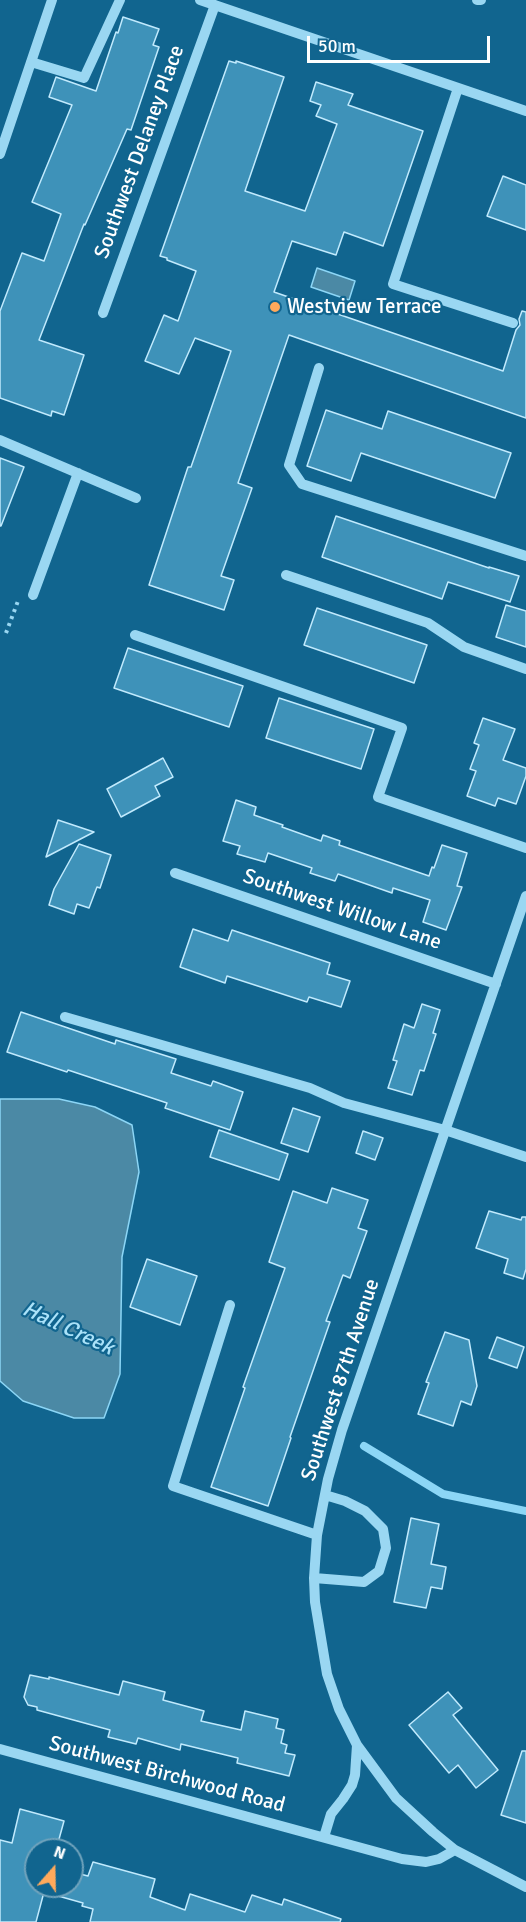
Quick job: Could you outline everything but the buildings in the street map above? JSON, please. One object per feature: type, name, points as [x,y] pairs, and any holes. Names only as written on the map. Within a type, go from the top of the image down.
[{"type":"street","points":[[0,154],[52,0]]},
{"type":"street","points":[[31,62],[84,78],[120,0]]},
{"type":"street","points":[[200,0],[526,111]]},
{"type":"street","name":"Southwest Delaney Place","points":[[103,313],[215,5]]},
{"type":"street","points":[[458,88],[393,284],[513,323]]},
{"type":"street","points":[[319,368],[288,465],[302,484],[526,556]]},
{"type":"street","points":[[0,440],[136,498]]},
{"type":"street","points":[[33,595],[78,473]]},
{"type":"street","points":[[286,575],[428,623],[464,647],[526,669]]},
{"type":"street","points":[[135,635],[402,728],[378,796],[526,848]]},
{"type":"street","name":"Southwest Willow Lane","points":[[175,873],[496,984]]},
{"type":"street","name":"Southwest 87th Avenue","points":[[454,1850],[396,1798],[357,1745],[339,1709],[327,1674],[316,1614],[314,1578],[317,1535],[342,1430],[526,896]]},
{"type":"street","points":[[65,1017],[310,1088],[344,1103],[445,1130],[526,1157]]},
{"type":"street","points":[[230,1305],[173,1486],[317,1535]]},
{"type":"street","points":[[314,1578],[364,1582],[379,1571],[386,1548],[383,1529],[365,1511],[345,1501],[325,1495]]},
{"type":"street","points":[[324,1837],[331,1814],[352,1785],[357,1745]]},
{"type":"street","name":"Southwest Birchwood Road","points":[[0,1749],[416,1862],[439,1859],[454,1850]]},
{"type":"street","points":[[454,1850],[526,1887]]},
{"type":"path","points":[[6,633],[18,601],[33,595]]},
{"type":"water","points":[[317,268],[355,281],[349,300],[311,287]]},
{"type":"water","points":[[0,1099],[59,1099],[95,1107],[132,1125],[139,1172],[122,1257],[120,1374],[104,1418],[74,1418],[23,1401],[0,1381]]},
{"type":"waterway","name":"Hall Creek","points":[[364,1446],[443,1494],[526,1511]]},
{"type":"place","name":"Westview Terrace","points":[[275,307]]}]
